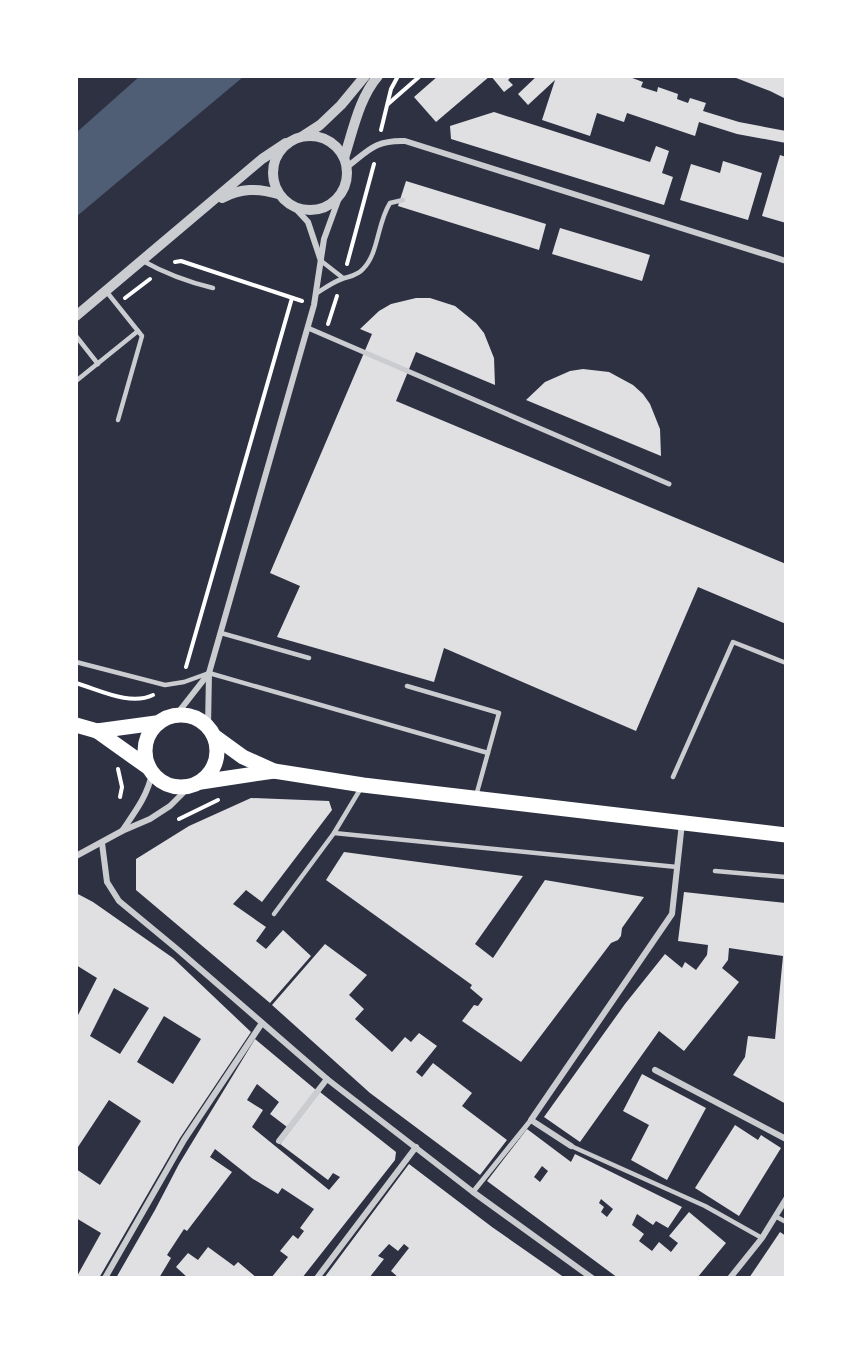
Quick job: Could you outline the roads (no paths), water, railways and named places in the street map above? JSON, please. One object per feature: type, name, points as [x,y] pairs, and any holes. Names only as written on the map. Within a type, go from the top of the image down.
[{"type":"main road","points":[[97,731],[156,723],[177,714],[189,715],[199,720],[243,757],[274,771],[363,785],[786,835]]},
{"type":"main road","points":[[150,771],[145,757],[145,745],[156,723]]},
{"type":"main road","points":[[76,725],[97,731],[150,771],[159,781],[169,786],[180,788],[274,771]]},
{"type":"main road","points":[[196,784],[214,766],[217,756],[211,731]]},
{"type":"street","points":[[76,316],[262,159],[320,125],[341,105],[365,76]]},
{"type":"street","points":[[211,731],[209,673],[308,328],[317,293],[320,260],[327,230],[346,182],[346,163],[361,106],[371,84],[378,76]]},
{"type":"street","points":[[302,136],[317,136],[329,141],[338,149],[346,163]]},
{"type":"street","points":[[346,163],[378,143],[405,141],[786,261]]},
{"type":"street","points":[[278,194],[272,174],[276,156],[286,143]]},
{"type":"street","points":[[206,207],[232,193],[255,189],[278,194],[296,208],[308,222],[320,260]]},
{"type":"street","points":[[296,208],[316,210],[330,205],[340,195]]},
{"type":"street","points":[[308,328],[669,484]]},
{"type":"street","points":[[177,714],[209,673]]},
{"type":"street","points":[[122,831],[149,786],[150,771]]},
{"type":"street","points":[[76,856],[150,819],[196,784]]},
{"type":"street","points":[[473,1192],[531,1119],[672,914],[682,822]]},
{"type":"street","points":[[102,843],[107,882],[118,902],[177,949],[327,1079],[473,1192],[592,1278]]},
{"type":"street","points":[[105,1278],[184,1140],[262,1023]]},
{"type":"street","points":[[655,1070],[786,1139]]},
{"type":"street","points":[[279,1141],[327,1079]]},
{"type":"street","points":[[531,1119],[571,1146]]},
{"type":"street","points":[[317,1278],[416,1147]]},
{"type":"street","points":[[730,1278],[762,1238],[786,1199]]},
{"type":"lane","points":[[317,293],[363,269],[372,256],[383,214],[390,203],[403,200]]},
{"type":"lane","points":[[143,260],[180,280],[213,288]]},
{"type":"lane","points":[[320,260],[344,278]]},
{"type":"lane","points":[[106,291],[142,336],[118,420]]},
{"type":"lane","points":[[76,381],[138,331]]},
{"type":"lane","points":[[76,336],[98,364]]},
{"type":"lane","points":[[220,633],[309,658]]},
{"type":"lane","points":[[673,777],[733,642],[786,663]]},
{"type":"lane","points":[[76,662],[165,685],[184,682],[209,673],[488,753]]},
{"type":"lane","points":[[407,686],[499,713],[475,798]]},
{"type":"lane","points":[[274,914],[334,833],[363,785]]},
{"type":"lane","points":[[334,833],[677,867]]},
{"type":"lane","points":[[715,871],[786,877]]},
{"type":"lane","points":[[571,1146],[705,1206],[762,1238]]},
{"type":"lane","points":[[775,1216],[786,1221]]},
{"type":"water","points":[[140,76],[243,77],[77,216],[77,132]]}]
